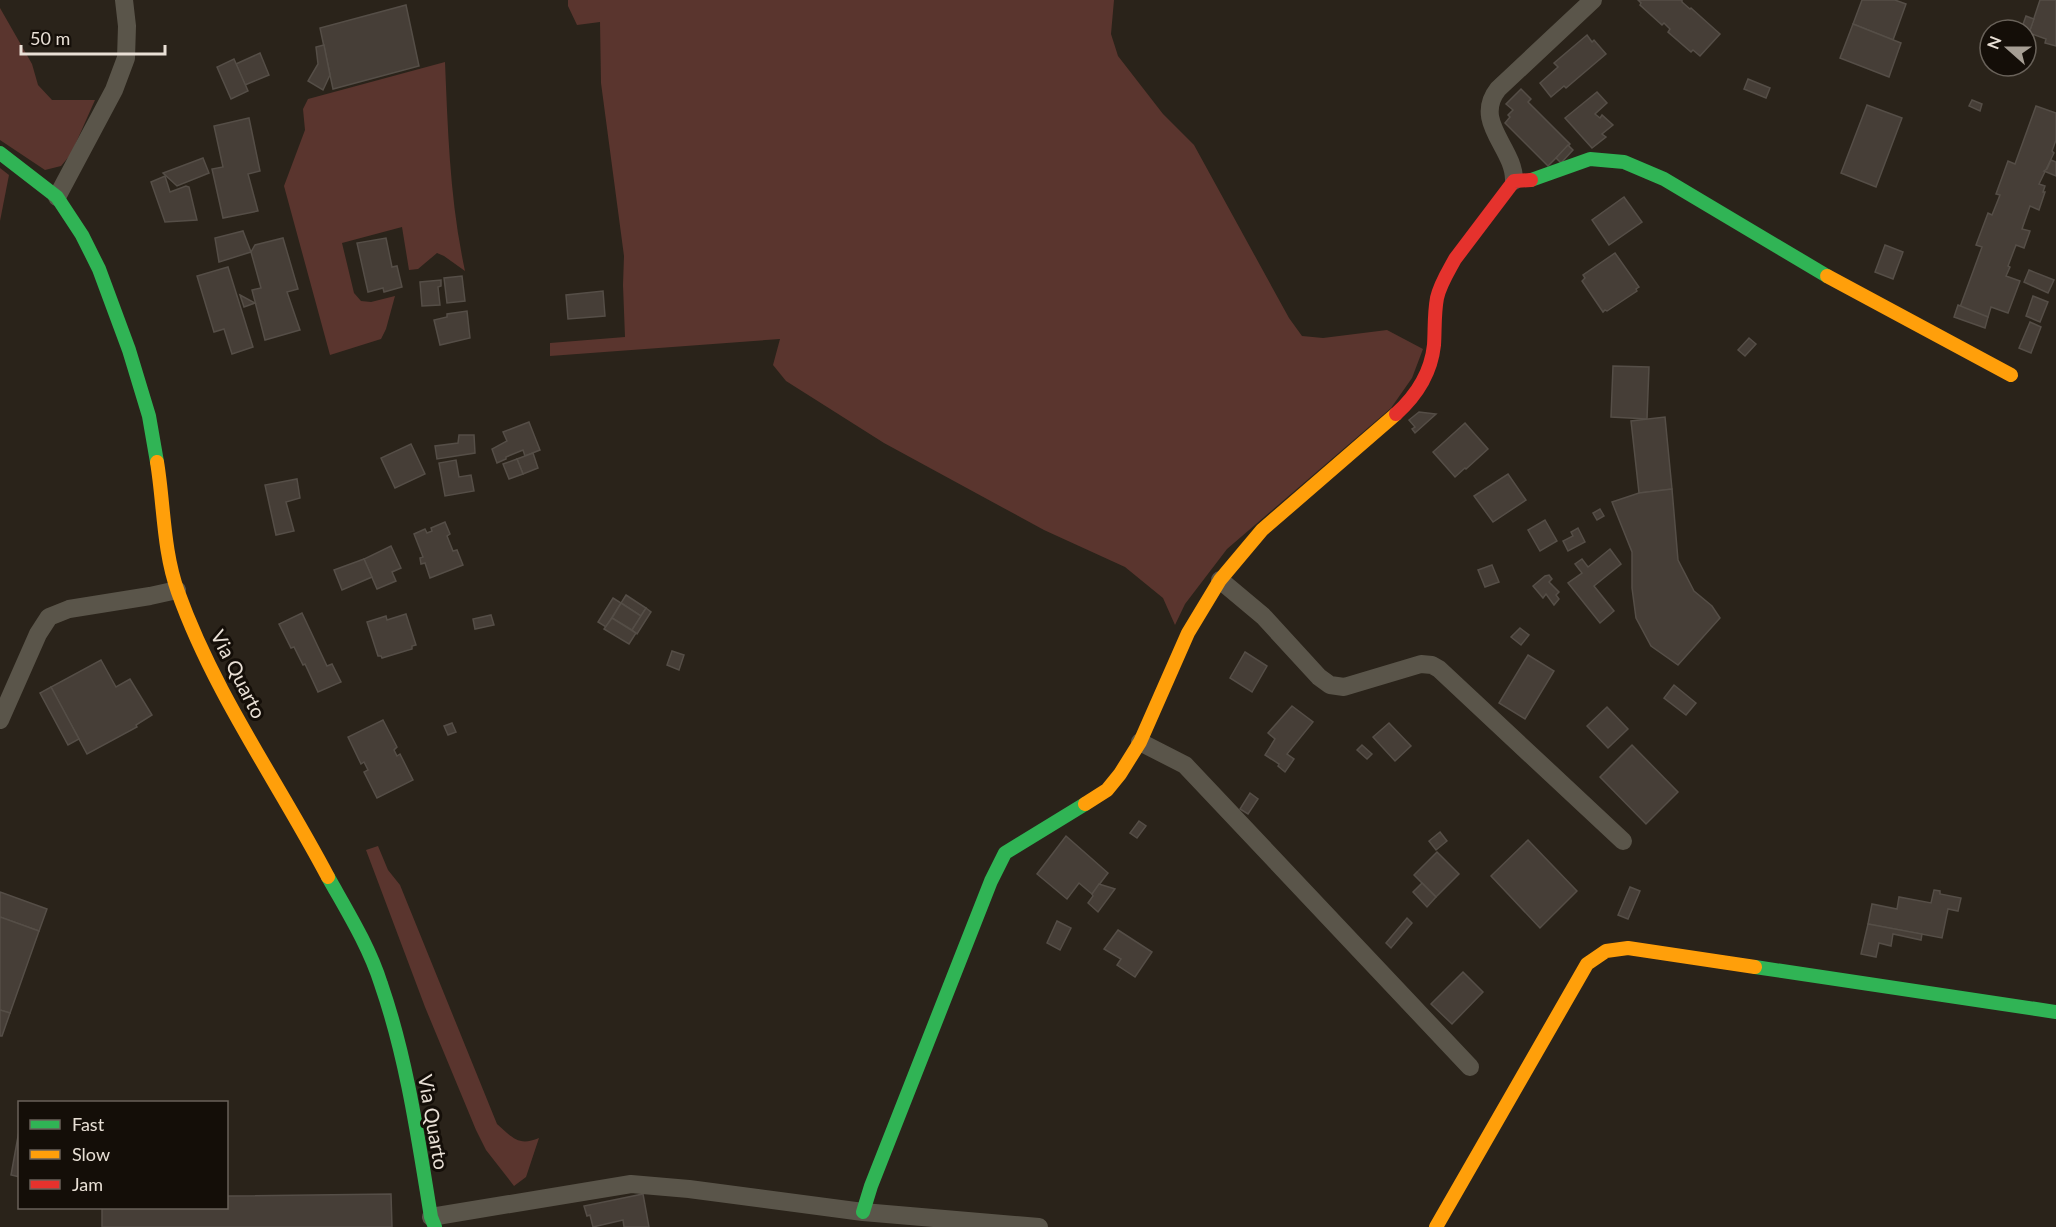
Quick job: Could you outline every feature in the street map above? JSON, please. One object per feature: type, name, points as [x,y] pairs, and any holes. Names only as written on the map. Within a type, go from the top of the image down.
[{"type":"street","points":[[57,197],[114,90],[126,58],[124,0]]},
{"type":"street","points":[[863,1212],[991,881],[1005,853],[1107,790],[1140,742],[1188,633],[1220,580],[1262,530],[1409,402],[1423,382],[1431,364],[1435,313],[1440,290],[1448,270],[1514,181],[1514,169],[1497,139],[1489,112],[1491,99],[1498,89],[1593,0]]},
{"type":"street","name":"Via Quarto","points":[[0,153],[57,197],[82,235],[99,269],[129,350],[149,416],[169,556],[177,590],[193,629],[232,708],[304,831],[359,934],[381,982],[407,1073],[433,1222]]},
{"type":"street","points":[[1514,181],[1532,180],[1590,159],[1624,162],[1638,166],[1664,179],[1847,288],[2012,375]]},
{"type":"street","points":[[1220,580],[1263,616],[1330,686],[1344,687],[1421,664],[1432,665],[1439,669],[1623,841]]},
{"type":"street","points":[[0,720],[38,634],[49,617],[69,609],[177,590]]},
{"type":"street","points":[[1140,742],[1185,765],[1470,1067]]},
{"type":"street","points":[[1436,1227],[1587,964],[1599,954],[1613,948],[1629,948],[2056,1012]]},
{"type":"street","points":[[433,1222],[631,1184],[689,1189],[863,1212],[1040,1227]]},
{"type":"shaded area","points":[[568,0],[1114,0],[1111,34],[1118,56],[1163,114],[1194,145],[1289,318],[1302,336],[1323,338],[1387,330],[1423,349],[1412,378],[1391,408],[1227,549],[1185,604],[1175,625],[1163,598],[1125,567],[1044,530],[884,443],[786,381],[773,365],[780,339],[550,356],[550,343],[625,337],[624,256],[601,83],[600,22],[577,25],[568,6]]},
{"type":"shaded area","points":[[0,8],[32,64],[38,85],[52,100],[95,100],[71,154],[61,166],[45,170],[0,140]]},
{"type":"shaded area","points":[[445,62],[453,193],[465,271],[437,253],[418,269],[409,270],[402,227],[342,243],[354,293],[361,301],[371,302],[395,296],[381,339],[330,355],[284,186],[305,130],[303,109],[308,99]]},
{"type":"shaded area","points":[[0,168],[9,175],[0,221]]},
{"type":"shaded area","points":[[378,846],[388,870],[400,885],[497,1124],[511,1137],[520,1141],[532,1141],[539,1138],[526,1177],[514,1186],[486,1150],[476,1130],[425,1007],[366,850]]},
{"type":"building","points":[[1638,0],[1682,0],[1720,34],[1700,56],[1693,50],[1691,52],[1668,32],[1670,29],[1664,23],[1662,25],[1640,5]]},
{"type":"building","points":[[1862,0],[1895,0],[1906,4],[1893,40],[1853,24]]},
{"type":"building","points":[[2040,0],[2056,0],[2056,46],[2045,43],[2046,39],[2038,36],[2038,18],[2034,18]]},
{"type":"building","points":[[406,5],[419,66],[333,89],[320,28]]},
{"type":"building","points":[[1853,24],[1901,43],[1889,77],[1840,58]]},
{"type":"building","points":[[1587,35],[1606,54],[1566,88],[1564,86],[1551,97],[1540,83],[1558,67],[1554,63]]},
{"type":"building","points":[[324,45],[330,75],[323,90],[308,81],[318,64],[316,47]]},
{"type":"building","points":[[260,53],[269,75],[245,85],[236,64]]},
{"type":"building","points":[[234,59],[248,91],[231,99],[217,67]]},
{"type":"building","points":[[1748,79],[1770,88],[1766,98],[1744,89]]},
{"type":"building","points":[[1521,89],[1531,99],[1528,102],[1570,144],[1548,166],[1505,123],[1513,110],[1506,104]]},
{"type":"building","points":[[1597,92],[1607,103],[1595,114],[1600,118],[1602,115],[1613,125],[1602,134],[1606,137],[1592,148],[1565,118]]},
{"type":"building","points":[[1972,100],[1982,104],[1980,111],[1969,106]]},
{"type":"building","points":[[1867,105],[1902,118],[1876,187],[1841,173]]},
{"type":"building","points":[[2036,106],[2056,113],[2056,140],[2052,151],[2054,153],[2039,184],[2045,186],[2043,192],[2045,192],[2039,210],[2030,206],[2022,229],[2030,231],[2024,248],[2016,245],[2008,266],[2010,267],[2006,276],[2020,281],[2008,313],[1991,307],[1988,317],[1960,307],[1982,247],[1976,245],[1988,213],[1992,215],[2000,195],[1996,194],[2008,161],[2015,164]]},
{"type":"building","points":[[249,118],[260,171],[248,174],[258,211],[223,218],[212,169],[223,167],[214,126]]},
{"type":"building","points":[[1568,145],[1573,150],[1561,163],[1556,158]]},
{"type":"building","points":[[203,158],[209,173],[177,186],[163,173]]},
{"type":"building","points":[[2051,160],[2056,162],[2056,176],[2044,171]]},
{"type":"building","points":[[165,176],[170,192],[189,187],[197,220],[165,222],[151,182]]},
{"type":"building","points":[[1624,197],[1642,222],[1609,245],[1592,220]]},
{"type":"building","points":[[243,231],[251,252],[219,262],[215,238]]},
{"type":"building","points":[[283,238],[298,289],[287,292],[300,330],[265,340],[252,290],[261,288],[251,252],[255,245]]},
{"type":"building","points":[[386,238],[392,267],[397,266],[402,287],[384,292],[383,288],[368,292],[357,243]]},
{"type":"building","points":[[1885,245],[1903,252],[1893,279],[1875,272]]},
{"type":"building","points":[[1615,253],[1639,287],[1637,291],[1603,312],[1582,281],[1585,278],[1583,275]]},
{"type":"building","points":[[228,267],[253,347],[232,354],[224,329],[214,332],[197,276]]},
{"type":"building","points":[[2029,270],[2054,280],[2048,293],[2024,282]]},
{"type":"building","points":[[462,276],[465,301],[447,303],[444,278]]},
{"type":"building","points":[[441,280],[441,286],[438,287],[440,305],[422,306],[420,282]]},
{"type":"building","points":[[603,291],[605,316],[568,319],[566,295]]},
{"type":"building","points":[[240,295],[255,303],[244,307]]},
{"type":"building","points":[[2033,296],[2048,302],[2040,322],[2026,316]]},
{"type":"building","points":[[1958,305],[1988,317],[1985,328],[1954,317]]},
{"type":"building","points":[[467,311],[470,338],[440,345],[434,320],[447,317],[447,314]]},
{"type":"building","points":[[2030,322],[2041,327],[2031,353],[2019,348]]},
{"type":"building","points":[[1749,338],[1756,344],[1745,356],[1738,350]]},
{"type":"building","points":[[1613,366],[1649,367],[1647,419],[1611,417]]},
{"type":"building","points":[[1419,412],[1436,414],[1415,433],[1412,429],[1415,427],[1409,420]]},
{"type":"building","points":[[1665,417],[1672,489],[1639,493],[1631,421]]},
{"type":"building","points":[[529,422],[540,450],[525,456],[523,450],[497,463],[492,449],[507,441],[503,432]]},
{"type":"building","points":[[1465,423],[1488,449],[1455,477],[1433,452]]},
{"type":"building","points":[[459,435],[474,435],[475,453],[437,459],[435,446],[458,443]]},
{"type":"building","points":[[411,444],[425,474],[395,488],[381,458]]},
{"type":"building","points":[[533,453],[538,468],[523,474],[517,459]]},
{"type":"building","points":[[517,459],[523,474],[509,479],[503,464]]},
{"type":"building","points":[[456,460],[459,477],[471,475],[474,491],[445,496],[439,463]]},
{"type":"building","points":[[1508,474],[1526,500],[1493,522],[1474,496]]},
{"type":"building","points":[[297,479],[300,498],[286,502],[294,531],[276,535],[265,485]]},
{"type":"building","points":[[1672,489],[1678,560],[1694,591],[1712,606],[1720,618],[1678,665],[1651,646],[1636,618],[1632,588],[1632,552],[1612,502],[1639,493]]},
{"type":"building","points":[[1600,509],[1604,516],[1597,520],[1593,513]]},
{"type":"building","points":[[1545,520],[1557,541],[1540,551],[1528,530]]},
{"type":"building","points":[[445,522],[453,551],[457,550],[463,565],[430,578],[425,563],[421,564],[420,558],[423,557],[414,534],[425,529],[427,533],[432,531],[431,528]]},
{"type":"building","points":[[1578,528],[1585,542],[1568,551],[1563,541],[1573,536],[1571,532]]},
{"type":"building","points":[[391,546],[401,568],[392,572],[396,581],[377,589],[364,559]]},
{"type":"building","points":[[1610,549],[1621,564],[1594,586],[1614,611],[1600,623],[1568,583],[1582,573],[1575,564],[1582,559],[1588,567]]},
{"type":"building","points":[[364,559],[372,577],[342,590],[334,570]]},
{"type":"building","points":[[1492,565],[1499,582],[1485,587],[1478,570]]},
{"type":"building","points":[[1549,575],[1552,579],[1549,582],[1559,592],[1556,595],[1559,599],[1554,605],[1546,594],[1543,598],[1533,586]]},
{"type":"building","points":[[626,595],[646,608],[641,616],[621,603]]},
{"type":"building","points":[[613,598],[621,603],[606,627],[598,622]]},
{"type":"building","points":[[621,603],[641,616],[632,630],[612,618]]},
{"type":"building","points":[[646,608],[651,612],[637,634],[632,630]]},
{"type":"building","points":[[302,613],[327,666],[332,664],[341,682],[318,692],[305,664],[303,665],[294,647],[291,648],[279,624]]},
{"type":"building","points":[[406,614],[416,645],[412,646],[412,649],[382,658],[378,656],[367,622],[386,616],[387,620]]},
{"type":"building","points":[[491,615],[494,625],[475,629],[473,619]]},
{"type":"building","points":[[612,618],[636,633],[629,644],[604,629]]},
{"type":"building","points":[[1520,628],[1529,635],[1521,645],[1511,637]]},
{"type":"building","points":[[672,651],[684,655],[679,670],[667,665]]},
{"type":"building","points":[[1245,652],[1267,666],[1252,692],[1230,678]]},
{"type":"building","points":[[1528,655],[1554,671],[1525,719],[1499,703]]},
{"type":"building","points":[[101,660],[116,687],[130,679],[152,715],[136,725],[137,727],[87,754],[51,687]]},
{"type":"building","points":[[1674,685],[1696,703],[1686,715],[1664,698]]},
{"type":"building","points":[[51,687],[79,739],[68,745],[40,693]]},
{"type":"building","points":[[1292,706],[1313,722],[1287,754],[1294,759],[1285,772],[1278,766],[1279,764],[1265,755],[1275,739],[1268,733]]},
{"type":"building","points":[[1607,707],[1628,729],[1608,748],[1587,726]]},
{"type":"building","points":[[383,720],[397,747],[394,750],[397,756],[400,754],[413,780],[377,798],[364,772],[368,770],[364,762],[361,764],[348,737]]},
{"type":"building","points":[[452,723],[456,732],[448,735],[444,726]]},
{"type":"building","points":[[1389,723],[1411,746],[1395,761],[1373,737]]},
{"type":"building","points":[[1362,745],[1372,754],[1367,759],[1357,750]]},
{"type":"building","points":[[1632,745],[1678,792],[1646,824],[1600,777]]},
{"type":"building","points":[[1250,793],[1258,799],[1248,814],[1240,809]]},
{"type":"building","points":[[1139,821],[1146,826],[1137,838],[1130,833]]},
{"type":"building","points":[[1440,832],[1447,841],[1436,850],[1429,841]]},
{"type":"building","points":[[1066,836],[1108,873],[1092,894],[1079,883],[1067,899],[1037,874]]},
{"type":"building","points":[[1528,840],[1577,891],[1540,928],[1491,876]]},
{"type":"building","points":[[1437,852],[1459,874],[1436,897],[1414,875]]},
{"type":"building","points":[[1422,883],[1436,897],[1427,907],[1413,892]]},
{"type":"building","points":[[1099,884],[1115,889],[1098,912],[1088,903]]},
{"type":"building","points":[[1630,887],[1640,891],[1628,919],[1618,915]]},
{"type":"building","points":[[1934,890],[1940,891],[1940,894],[1961,898],[1958,911],[1948,909],[1942,938],[1868,924],[1872,904],[1897,909],[1899,897],[1931,903]]},
{"type":"building","points":[[0,892],[47,909],[39,931],[0,917]]},
{"type":"building","points":[[0,917],[39,931],[10,1013],[0,1010]]},
{"type":"building","points":[[1407,918],[1412,923],[1391,948],[1386,943]]},
{"type":"building","points":[[1057,921],[1071,928],[1060,950],[1047,943]]},
{"type":"building","points":[[1868,924],[1922,934],[1921,940],[1893,934],[1891,946],[1879,943],[1876,957],[1861,954]]},
{"type":"building","points":[[1118,930],[1152,952],[1135,977],[1117,965],[1121,959],[1104,949]]},
{"type":"building","points":[[1463,972],[1483,992],[1452,1024],[1431,1004]]},
{"type":"building","points":[[0,1010],[10,1013],[2,1036],[0,1036]]},
{"type":"building","points":[[18,1136],[18,1177],[11,1175]]},
{"type":"building","points":[[391,1194],[392,1227],[102,1227],[102,1209],[228,1209],[228,1196]]},
{"type":"building","points":[[643,1194],[649,1227],[624,1227],[623,1220],[593,1227],[590,1215],[587,1216],[584,1206]]},
{"type":"traffic: fast","points":[[0,153],[57,197],[82,235],[99,269],[129,350],[149,416],[157,462]]},
{"type":"traffic: fast","points":[[1531,180],[1590,159],[1624,162],[1664,179],[1827,276]]},
{"type":"traffic: fast","points":[[863,1212],[871,1186],[991,881],[1005,853],[1085,804]]},
{"type":"traffic: fast","points":[[328,877],[370,956],[390,1012],[405,1070],[431,1217],[435,1227]]},
{"type":"traffic: fast","points":[[1755,967],[2056,1012]]},
{"type":"traffic: slow","points":[[1827,276],[2011,375]]},
{"type":"traffic: slow","points":[[1085,804],[1107,790],[1140,742],[1188,633],[1220,580],[1262,530],[1396,414]]},
{"type":"traffic: slow","points":[[157,462],[169,560],[178,592],[193,629],[228,702],[328,877]]},
{"type":"traffic: slow","points":[[1436,1227],[1587,964],[1606,951],[1628,948],[1755,967]]},
{"type":"traffic: jam","points":[[1396,414],[1416,392],[1430,365],[1434,345],[1437,298],[1455,259],[1514,181],[1531,180]]}]
